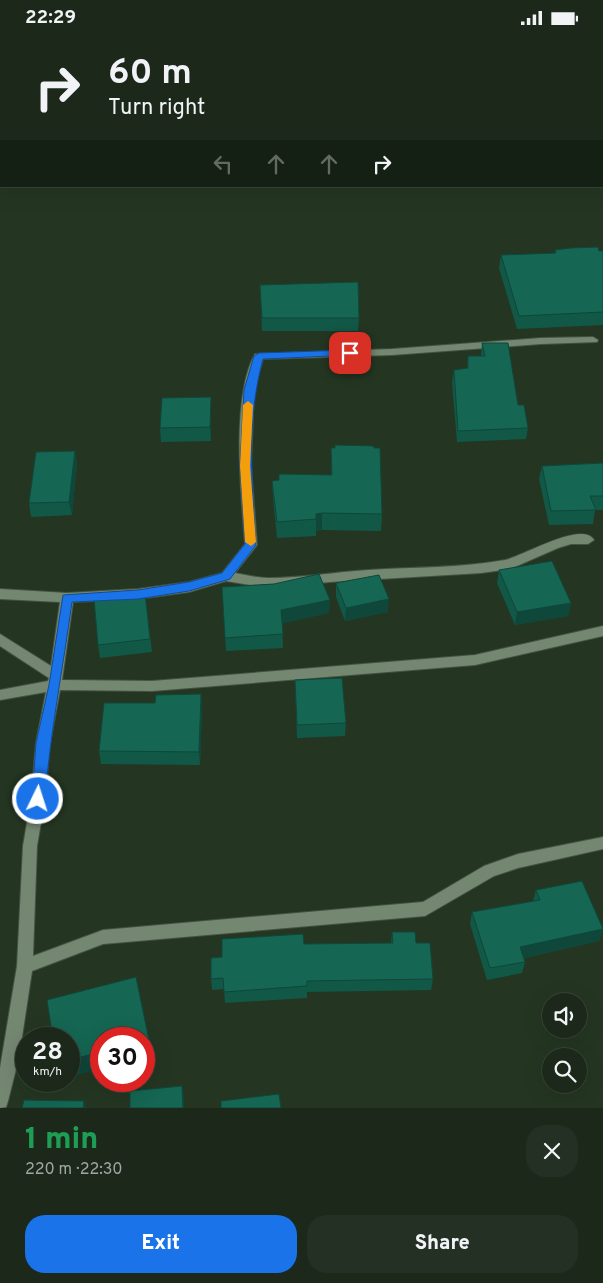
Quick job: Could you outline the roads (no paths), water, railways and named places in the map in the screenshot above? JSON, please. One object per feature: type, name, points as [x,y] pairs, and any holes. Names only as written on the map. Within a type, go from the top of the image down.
[{"type":"street","points":[[226,576],[251,545],[245,466],[249,390],[259,356],[392,352],[541,341],[593,340]]},
{"type":"street","points":[[0,594],[67,598],[138,594],[189,587],[226,576],[268,583],[330,577],[480,568],[510,563],[555,544],[571,540],[588,539]]},
{"type":"street","points":[[0,1101],[11,1057],[25,966],[30,846],[38,799],[43,743],[55,681],[67,598]]},
{"type":"street","points":[[0,695],[55,681],[152,686],[475,660],[603,631]]},
{"type":"street","points":[[0,639],[55,681]]},
{"type":"street","points":[[25,966],[103,937],[425,909],[489,871],[518,861],[603,843]]}]
